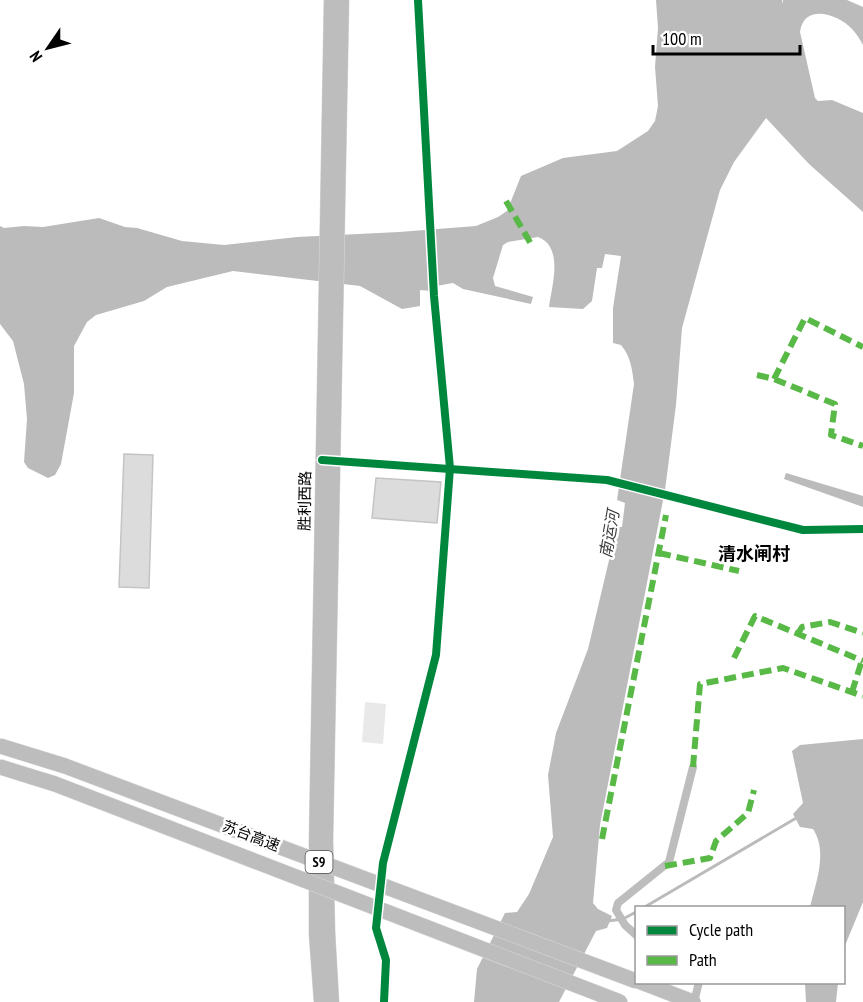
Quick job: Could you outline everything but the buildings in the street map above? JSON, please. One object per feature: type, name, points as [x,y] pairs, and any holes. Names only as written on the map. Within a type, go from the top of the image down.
[{"type":"highway","name":"苏台高速","points":[[0,746],[65,766],[635,980]]},
{"type":"highway","name":"苏台高速","points":[[0,767],[55,784],[620,1002]]},
{"type":"highway","points":[[561,980],[610,1002]]},
{"type":"highway","name":"苏台高速","points":[[644,984],[693,1002]]},
{"type":"main road","name":"胜利西路","points":[[321,1002],[316,934],[316,842],[330,298],[331,0]]},
{"type":"main road","name":"胜利西路","points":[[331,230],[342,0]]},
{"type":"main road","name":"胜利西路","points":[[327,460],[326,840],[332,1002]]},
{"type":"street","points":[[384,1002],[386,960],[376,928],[383,863],[436,655],[450,468],[434,296],[418,0]]},
{"type":"street","points":[[327,460],[607,480],[803,530],[863,529]]},
{"type":"street","points":[[635,934],[625,925],[616,910],[618,903],[669,862],[693,767]]},
{"type":"street","points":[[693,1002],[698,984]]},
{"type":"shaded area","points":[[656,0],[782,0],[782,4],[783,0],[847,0],[863,7],[863,45],[846,24],[839,19],[822,14],[808,17],[800,32],[815,98],[818,101],[832,100],[863,113],[863,212],[809,164],[766,118],[734,162],[720,190],[682,328],[676,405],[665,490],[600,825],[593,903],[598,909],[612,916],[607,928],[596,931],[559,1002],[474,1002],[477,969],[505,913],[517,912],[529,894],[553,837],[548,775],[556,733],[588,649],[610,556],[614,527],[622,527],[625,503],[617,500],[634,384],[627,354],[621,345],[613,343],[613,308],[621,256],[605,254],[602,268],[597,268],[592,301],[583,309],[549,307],[554,278],[554,258],[546,242],[538,237],[508,242],[503,245],[493,278],[495,286],[533,297],[531,304],[463,289],[453,283],[431,287],[431,291],[420,290],[420,306],[402,309],[360,286],[233,271],[167,287],[144,301],[96,315],[87,322],[74,346],[74,393],[61,464],[55,475],[48,478],[28,468],[24,462],[27,419],[24,384],[13,341],[0,324],[0,226],[4,228],[43,227],[99,218],[182,241],[224,245],[297,237],[476,226],[507,211],[521,176],[563,158],[617,151],[648,131],[655,121],[658,106],[655,67],[658,28]]},
{"type":"shaded area","points":[[786,473],[863,496],[863,507],[784,479]]},
{"type":"shaded area","points":[[365,702],[386,704],[383,744],[362,742]]},
{"type":"shaded area","points":[[863,739],[863,902],[845,946],[845,906],[810,906],[818,877],[820,847],[813,829],[800,827],[793,814],[803,803],[792,751],[800,745]]},
{"type":"shaded area","points":[[805,984],[838,984],[836,1002],[806,1002]]},
{"type":"waterway","points":[[646,906],[798,817]]},
{"type":"waterway","points":[[608,921],[623,919],[635,913]]},
{"type":"marked path","points":[[506,201],[531,244]]},
{"type":"marked path","points":[[774,379],[805,318],[863,347]]},
{"type":"marked path","points":[[757,375],[774,379],[835,404],[831,435],[863,446]]},
{"type":"marked path","points":[[602,839],[666,515]]},
{"type":"marked path","points":[[659,553],[739,571]]},
{"type":"marked path","points":[[734,658],[755,616],[863,661]]},
{"type":"marked path","points":[[797,635],[802,627],[830,622],[863,633]]},
{"type":"marked path","points":[[852,692],[862,660]]},
{"type":"marked path","points":[[693,767],[700,684],[783,668],[863,696]]},
{"type":"marked path","points":[[665,866],[710,858],[716,841],[748,813],[754,790]]},
{"type":"cycle path","points":[[384,1002],[386,960],[376,928],[383,863],[436,655],[450,468],[434,296],[418,0]]},
{"type":"cycle path","points":[[322,460],[607,480],[803,530],[863,529]]},
{"type":"district","name":"清水闸村","points":[[754,554]]},
{"type":"water label","name":"南运河","points":[[609,534]]}]
